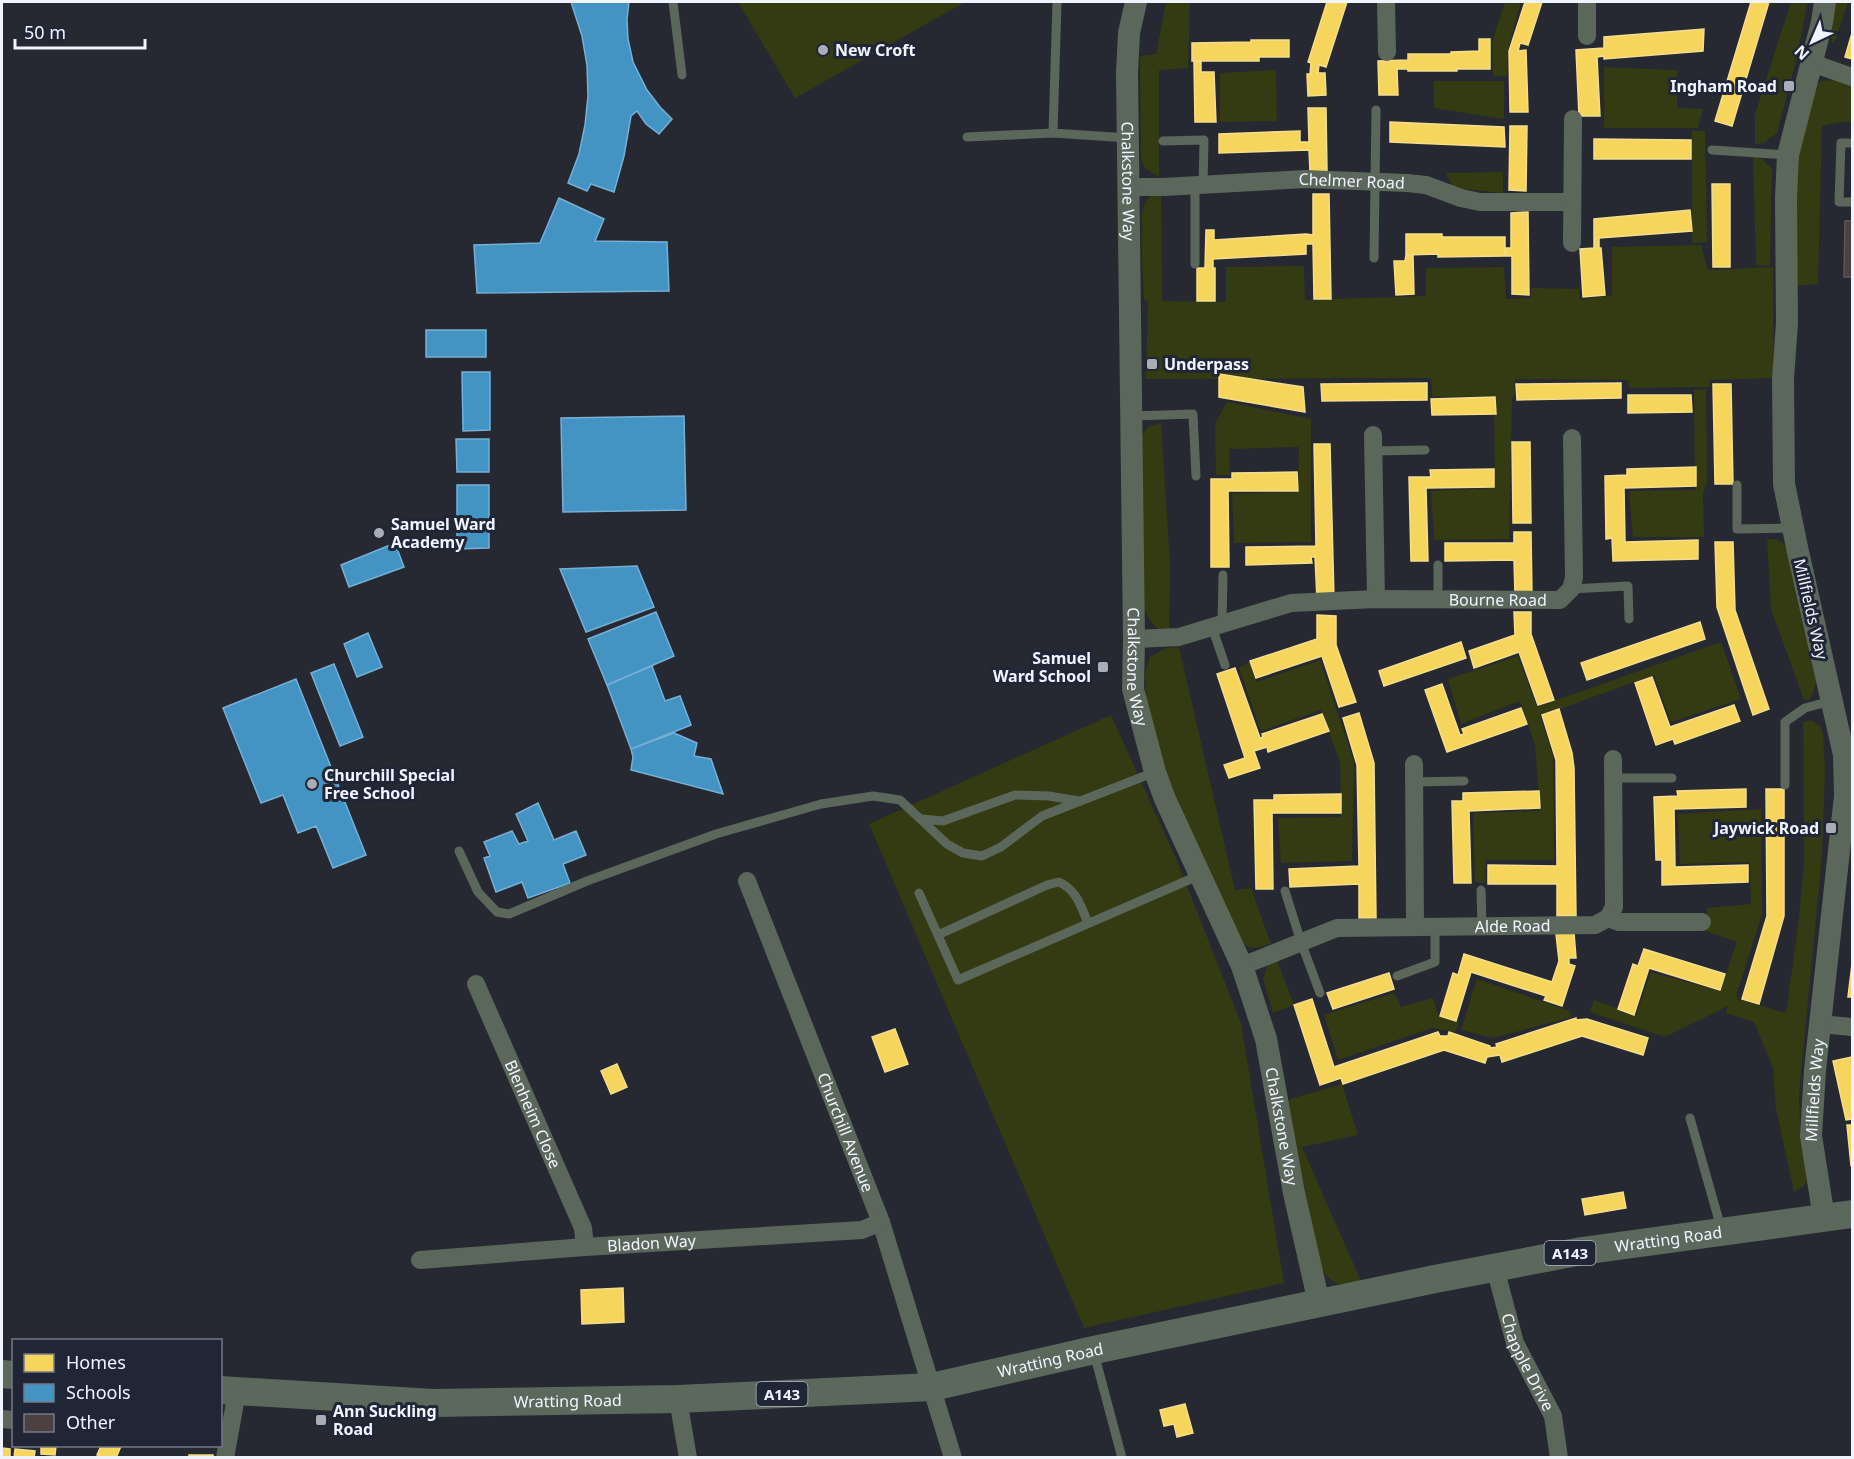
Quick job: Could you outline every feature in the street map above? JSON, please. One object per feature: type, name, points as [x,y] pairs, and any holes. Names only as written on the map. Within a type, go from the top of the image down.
[{"type":"main road","name":"Wratting Road","points":[[229,1391],[433,1403],[678,1400],[932,1387],[1094,1350],[1582,1251],[1852,1214]]},
{"type":"street","name":"Chalkstone Way","points":[[1136,2],[1129,33],[1127,73],[1130,187],[1133,689],[1155,772],[1165,800],[1242,966],[1266,1039],[1294,1193],[1319,1303]]},
{"type":"street","points":[[1387,2],[1387,52]]},
{"type":"street","points":[[1587,2],[1587,36]]},
{"type":"street","name":"Millfields Way","points":[[1824,1218],[1811,1136],[1820,1024],[1845,796],[1844,755],[1784,484],[1784,379],[1787,323],[1788,155],[1825,2]]},
{"type":"street","points":[[1812,63],[1852,76]]},
{"type":"street","points":[[1572,243],[1573,119]]},
{"type":"street","name":"Chelmer Road","points":[[1130,187],[1305,179],[1426,185],[1461,198],[1480,202],[1572,202]]},
{"type":"street","name":"Bourne Road","points":[[1134,639],[1179,637],[1292,603],[1377,599],[1560,600],[1571,589],[1574,578],[1572,438]]},
{"type":"street","points":[[1373,443],[1377,599]]},
{"type":"street","points":[[1608,918],[1614,907],[1613,759]]},
{"type":"street","points":[[1414,773],[1415,926]]},
{"type":"street","name":"Churchill Avenue","points":[[747,881],[881,1222],[953,1458]]},
{"type":"street","name":"Alde Road","points":[[1242,966],[1337,928],[1594,925],[1608,918],[1619,922],[1702,922]]},
{"type":"street","name":"Blenheim Close","points":[[476,984],[583,1228],[585,1247]]},
{"type":"street","points":[[1820,1024],[1852,1027]]},
{"type":"street","name":"Bladon Way","points":[[420,1260],[862,1230],[881,1222]]},
{"type":"street","name":"Chapple Drive","points":[[1495,1268],[1515,1343],[1553,1416],[1559,1458]]},
{"type":"street","points":[[225,1458],[229,1391]]},
{"type":"street","points":[[678,1400],[688,1458]]},
{"type":"lane","points":[[673,2],[682,75]]},
{"type":"lane","points":[[1053,134],[1057,2]]},
{"type":"lane","points":[[1374,258],[1376,110]]},
{"type":"lane","points":[[967,137],[1053,134],[1128,138]]},
{"type":"lane","points":[[1163,141],[1204,140],[1195,264]]},
{"type":"lane","points":[[1852,143],[1840,143],[1839,202],[1852,202]]},
{"type":"lane","points":[[1712,150],[1788,155]]},
{"type":"lane","points":[[1130,416],[1193,414],[1196,476]]},
{"type":"lane","points":[[1373,443],[1425,450]]},
{"type":"lane","points":[[1737,485],[1737,529],[1793,528]]},
{"type":"lane","points":[[1437,565],[1438,600]]},
{"type":"lane","points":[[1223,575],[1217,625],[1225,665]]},
{"type":"lane","points":[[1571,589],[1628,586],[1629,619]]},
{"type":"lane","points":[[1785,785],[1785,722],[1805,708],[1831,701]]},
{"type":"lane","points":[[459,851],[478,892],[497,912],[509,914],[587,881],[716,834],[821,804],[873,796],[900,800],[947,844],[963,853],[982,856],[1042,816],[1155,772]]},
{"type":"lane","points":[[1414,773],[1464,781]]},
{"type":"lane","points":[[1613,778],[1672,778]]},
{"type":"lane","points":[[922,819],[943,821],[1015,795],[1049,796],[1081,801]]},
{"type":"lane","points":[[919,893],[958,980],[1200,875]]},
{"type":"lane","points":[[938,935],[1047,885],[1059,882],[1068,885],[1076,896],[1088,923]]},
{"type":"lane","points":[[1481,890],[1482,926]]},
{"type":"lane","points":[[1285,891],[1320,993]]},
{"type":"lane","points":[[1397,976],[1435,962],[1435,926]]},
{"type":"lane","points":[[1690,1118],[1721,1231]]},
{"type":"lane","points":[[1094,1350],[1122,1458]]},
{"type":"green space","name":"New Croft","points":[[738,2],[965,2],[795,98]]},
{"type":"green space","points":[[1166,2],[1190,2],[1188,68],[1159,70],[1159,177],[1145,168],[1141,159],[1140,56],[1156,54]]},
{"type":"green space","points":[[1505,2],[1521,2],[1508,50],[1507,76],[1493,76],[1492,42]]},
{"type":"green space","points":[[1791,2],[1808,2],[1796,61],[1777,133],[1764,143],[1755,144],[1755,114]]},
{"type":"green space","points":[[1832,2],[1848,2],[1836,39],[1832,43],[1830,28]]},
{"type":"green space","points":[[1604,67],[1677,70],[1677,108],[1703,109],[1698,128],[1604,128]]},
{"type":"green space","points":[[1276,70],[1277,121],[1220,122],[1220,73]]},
{"type":"green space","points":[[1836,80],[1852,85],[1852,123],[1841,122],[1822,126],[1818,284],[1794,286],[1793,158],[1812,89],[1821,81]]},
{"type":"green space","points":[[1434,81],[1504,81],[1504,119],[1434,108]]},
{"type":"green space","points":[[1692,131],[1705,131],[1707,242],[1692,243]]},
{"type":"green space","points":[[1753,155],[1762,159],[1772,169],[1770,266],[1756,265]]},
{"type":"green space","points":[[1503,172],[1503,193],[1453,188],[1446,173]]},
{"type":"green space","points":[[1161,192],[1162,301],[1226,302],[1226,267],[1304,266],[1305,300],[1426,296],[1426,268],[1504,267],[1506,299],[1531,298],[1531,288],[1579,289],[1580,300],[1612,295],[1612,247],[1701,245],[1708,270],[1773,267],[1774,378],[1710,380],[1709,387],[1629,388],[1628,380],[1515,379],[1514,396],[1512,397],[1509,539],[1434,540],[1431,491],[1495,488],[1494,396],[1432,397],[1431,378],[1146,379],[1148,301],[1144,300],[1142,215],[1149,198]]},
{"type":"green space","points":[[1706,389],[1707,483],[1703,493],[1704,537],[1633,537],[1629,491],[1695,490],[1694,390]]},
{"type":"green space","points":[[1227,402],[1311,419],[1311,542],[1234,543],[1232,494],[1298,492],[1299,447],[1229,449],[1230,475],[1216,475],[1215,424]]},
{"type":"green space","points":[[1161,423],[1170,564],[1169,631],[1156,627],[1150,621],[1144,608],[1142,435],[1149,426]]},
{"type":"green space","points":[[1767,539],[1778,540],[1786,547],[1816,680],[1809,700],[1804,700],[1771,609]]},
{"type":"green space","points":[[1721,642],[1741,699],[1671,722],[1654,675],[1540,716],[1553,756],[1554,860],[1486,860],[1485,883],[1475,882],[1473,813],[1540,811],[1535,745],[1520,701],[1461,724],[1448,679],[1518,656],[1537,707]]},
{"type":"green space","points":[[1179,647],[1235,890],[1251,888],[1271,944],[1252,948],[1236,937],[1160,759],[1147,706],[1145,674],[1150,657],[1166,648]]},
{"type":"green space","points":[[1320,660],[1354,762],[1352,861],[1281,863],[1278,818],[1341,817],[1340,762],[1321,710],[1261,731],[1239,668],[1250,662],[1257,682]]},
{"type":"green space","points":[[1111,715],[1178,863],[1241,1023],[1284,1283],[1084,1328],[869,824]]},
{"type":"green space","points":[[1811,720],[1820,726],[1823,734],[1825,770],[1822,856],[1799,1094],[1800,1127],[1807,1178],[1805,1185],[1794,1192],[1776,1109],[1773,1068],[1754,1022],[1726,1013],[1728,1006],[1665,1037],[1590,1012],[1594,1000],[1636,1015],[1651,972],[1720,991],[1737,942],[1706,931],[1707,908],[1751,904],[1750,862],[1680,864],[1678,814],[1761,809],[1762,915],[1736,996],[1737,999],[1786,1013],[1804,863],[1803,722]]},
{"type":"green space","points":[[1277,960],[1294,1005],[1273,1013],[1263,979],[1267,966]]},
{"type":"green space","points":[[1477,979],[1570,1011],[1572,1017],[1493,1038],[1461,1030]]},
{"type":"green space","points":[[1394,993],[1401,1007],[1433,998],[1438,1015],[1459,1023],[1455,1032],[1432,1028],[1338,1060],[1324,1015]]},
{"type":"green space","points":[[1342,1084],[1358,1135],[1302,1147],[1362,1283],[1347,1284],[1332,1281],[1320,1265],[1287,1101]]},
{"type":"building: Homes","points":[[1327,2],[1347,2],[1326,67],[1319,65],[1318,73],[1325,73],[1326,95],[1308,96],[1307,74],[1310,74],[1311,63],[1308,62]]},
{"type":"building: Homes","points":[[1525,2],[1542,2],[1528,45],[1520,43],[1518,51],[1526,50],[1528,112],[1510,112],[1509,51]]},
{"type":"building: Homes","points":[[1751,2],[1769,2],[1732,126],[1715,121]]},
{"type":"building: Homes","points":[[1704,29],[1703,51],[1604,59],[1604,56],[1597,57],[1600,116],[1579,116],[1576,50],[1604,48],[1604,37]]},
{"type":"building: Homes","points":[[1852,33],[1852,59],[1845,57]]},
{"type":"building: Homes","points":[[1479,39],[1490,39],[1490,69],[1408,71],[1408,69],[1397,69],[1398,95],[1379,95],[1378,61],[1408,60],[1408,54],[1451,54],[1451,52],[1479,51]]},
{"type":"building: Homes","points":[[1251,40],[1289,40],[1289,57],[1259,57],[1259,61],[1192,61],[1192,43],[1251,42]]},
{"type":"building: Homes","points":[[1194,61],[1201,61],[1201,72],[1214,72],[1216,122],[1195,122]]},
{"type":"building: Homes","points":[[1308,108],[1326,108],[1327,171],[1310,172],[1309,150],[1219,153],[1219,134],[1300,131],[1300,142],[1309,142]]},
{"type":"building: Homes","points":[[1390,122],[1504,127],[1505,147],[1390,142]]},
{"type":"building: Homes","points":[[1510,126],[1527,126],[1526,191],[1509,190]]},
{"type":"building: Homes","points":[[1594,139],[1691,140],[1691,159],[1594,159]]},
{"type":"building: Homes","points":[[1712,184],[1730,184],[1730,267],[1713,267]]},
{"type":"building: Homes","points":[[1313,194],[1329,194],[1331,299],[1314,299],[1313,244],[1306,244],[1306,254],[1213,259],[1215,301],[1197,301],[1197,268],[1205,268],[1206,230],[1214,230],[1214,240],[1313,235]]},
{"type":"building: Homes","points":[[1690,210],[1692,231],[1599,238],[1605,295],[1583,297],[1580,249],[1594,248],[1594,219]]},
{"type":"building: Homes","points":[[1528,212],[1529,295],[1512,294],[1512,256],[1505,256],[1505,248],[1511,248],[1511,213]]},
{"type":"building: Homes","points":[[1406,234],[1442,234],[1442,237],[1505,237],[1505,256],[1406,255]]},
{"type":"building: Homes","points":[[1406,255],[1413,255],[1414,294],[1396,295],[1394,261],[1405,261]]},
{"type":"building: Homes","points":[[1219,374],[1303,387],[1305,412],[1219,397]]},
{"type":"building: Homes","points":[[1427,383],[1427,400],[1322,401],[1321,384]]},
{"type":"building: Homes","points":[[1621,383],[1621,398],[1517,400],[1516,384]]},
{"type":"building: Homes","points":[[1713,384],[1731,384],[1733,484],[1715,484]]},
{"type":"building: Homes","points":[[1628,395],[1691,395],[1692,412],[1628,413]]},
{"type":"building: Homes","points":[[1495,397],[1496,414],[1432,415],[1431,399]]},
{"type":"building: Homes","points":[[1512,442],[1530,442],[1531,523],[1513,523]]},
{"type":"building: Homes","points":[[1314,444],[1330,444],[1334,598],[1317,599],[1315,557],[1311,557],[1312,563],[1246,565],[1246,547],[1316,546]]},
{"type":"building: Homes","points":[[1696,467],[1696,486],[1624,488],[1625,542],[1698,540],[1698,559],[1613,561],[1612,538],[1606,539],[1605,476],[1627,475],[1627,469]]},
{"type":"building: Homes","points":[[1494,469],[1494,487],[1426,488],[1428,561],[1411,561],[1409,477],[1431,477],[1430,470]]},
{"type":"building: Homes","points":[[1297,472],[1298,491],[1228,491],[1229,567],[1211,567],[1211,479],[1232,479],[1232,473]]},
{"type":"building: Homes","points":[[1514,532],[1531,532],[1532,595],[1515,595],[1514,560],[1445,561],[1445,543],[1514,543]]},
{"type":"building: Homes","points":[[1715,542],[1733,542],[1735,610],[1769,709],[1753,715],[1717,607]]},
{"type":"building: Homes","points":[[1514,612],[1531,612],[1531,634],[1554,700],[1538,705],[1519,652],[1474,668],[1469,651],[1515,635]]},
{"type":"building: Homes","points":[[1317,615],[1336,616],[1336,645],[1356,702],[1339,707],[1322,656],[1256,678],[1250,661],[1317,639]]},
{"type":"building: Homes","points":[[1700,622],[1705,639],[1587,680],[1581,663]]},
{"type":"building: Homes","points":[[1461,642],[1466,658],[1384,686],[1379,671]]},
{"type":"building: Homes","points":[[1235,668],[1260,738],[1263,737],[1262,734],[1322,714],[1329,731],[1268,752],[1267,747],[1254,751],[1260,768],[1229,778],[1224,765],[1245,758],[1217,674]]},
{"type":"building: Homes","points":[[1652,677],[1670,727],[1734,705],[1740,721],[1675,744],[1673,739],[1656,745],[1635,683]]},
{"type":"building: Homes","points":[[1442,684],[1460,735],[1464,734],[1462,729],[1521,708],[1527,724],[1447,752],[1425,690]]},
{"type":"building: Homes","points":[[1559,709],[1574,768],[1576,916],[1557,916],[1557,884],[1488,884],[1488,865],[1557,866],[1556,760],[1542,715]]},
{"type":"building: Homes","points":[[1359,713],[1374,763],[1376,918],[1359,918],[1359,884],[1290,887],[1289,869],[1359,866],[1357,765],[1343,718]]},
{"type":"building: Homes","points":[[1746,789],[1746,807],[1674,809],[1675,867],[1748,865],[1748,882],[1662,885],[1662,860],[1656,860],[1654,797],[1678,796],[1677,791]]},
{"type":"building: Homes","points":[[1766,789],[1784,789],[1784,916],[1759,1004],[1742,999],[1767,916]]},
{"type":"building: Homes","points":[[1539,791],[1540,808],[1469,811],[1471,883],[1454,883],[1452,801],[1463,801],[1463,793]]},
{"type":"building: Homes","points":[[1341,794],[1341,813],[1272,813],[1273,889],[1256,889],[1254,800],[1274,800],[1274,795]]},
{"type":"building: Homes","points":[[1574,933],[1576,958],[1569,958],[1569,964],[1575,966],[1562,1006],[1544,1000],[1546,996],[1471,972],[1456,1021],[1440,1016],[1453,973],[1458,975],[1464,954],[1552,982],[1559,961],[1556,934]]},
{"type":"building: Homes","points":[[1644,949],[1725,974],[1720,990],[1649,968],[1634,1015],[1618,1009],[1633,964],[1638,966]]},
{"type":"building: Homes","points":[[1852,964],[1852,997],[1848,997]]},
{"type":"building: Homes","points":[[1389,973],[1394,989],[1333,1009],[1327,993]]},
{"type":"building: Homes","points":[[1312,999],[1334,1067],[1438,1032],[1440,1036],[1448,1036],[1449,1032],[1490,1046],[1490,1048],[1497,1047],[1496,1044],[1576,1018],[1576,1020],[1587,1019],[1648,1038],[1643,1055],[1582,1036],[1502,1062],[1500,1055],[1487,1057],[1485,1063],[1444,1050],[1343,1084],[1341,1078],[1320,1085],[1294,1005]]},
{"type":"building: Homes","points":[[895,1029],[908,1064],[885,1072],[872,1037]]},
{"type":"building: Homes","points":[[1852,1057],[1852,1119],[1846,1120],[1833,1061]]},
{"type":"building: Homes","points":[[617,1064],[627,1087],[611,1094],[601,1071]]},
{"type":"building: Homes","points":[[1847,1125],[1852,1125],[1852,1167],[1851,1166]]},
{"type":"building: Homes","points":[[1623,1192],[1626,1208],[1585,1215],[1582,1199]]},
{"type":"building: Homes","points":[[623,1288],[624,1322],[582,1324],[581,1290]]},
{"type":"building: Homes","points":[[1185,1404],[1193,1433],[1177,1437],[1174,1424],[1164,1426],[1160,1410]]},
{"type":"building: Homes","points":[[41,1447],[56,1447],[55,1455],[41,1454]]},
{"type":"building: Homes","points":[[101,1447],[121,1447],[116,1458],[103,1458],[97,1455]]},
{"type":"building: Homes","points":[[2,1448],[10,1449],[10,1458],[2,1458]]},
{"type":"building: Homes","points":[[15,1449],[35,1451],[34,1458],[14,1458]]},
{"type":"building: Homes","points":[[189,1455],[213,1455],[213,1458],[189,1458]]},
{"type":"building: Schools","points":[[571,2],[629,2],[628,39],[633,62],[647,90],[672,119],[659,134],[646,124],[637,111],[631,116],[624,156],[614,192],[591,184],[587,191],[568,183],[579,154],[588,96],[587,65],[582,36]]},
{"type":"building: Schools","points":[[559,198],[604,219],[595,241],[667,242],[669,291],[477,293],[474,245],[540,243]]},
{"type":"building: Schools","points":[[426,330],[486,330],[486,357],[426,357]]},
{"type":"building: Schools","points":[[462,372],[490,372],[490,430],[463,431]]},
{"type":"building: Schools","points":[[684,416],[686,510],[563,512],[561,418]]},
{"type":"building: Schools","points":[[456,439],[489,439],[489,472],[457,472]]},
{"type":"building: Schools","points":[[457,485],[489,485],[489,548],[457,549]]},
{"type":"building: Schools","points":[[395,543],[404,567],[349,587],[341,565]]},
{"type":"building: Schools","points":[[637,566],[654,607],[586,632],[560,569]]},
{"type":"building: Schools","points":[[656,612],[674,656],[607,685],[588,639]]},
{"type":"building: Schools","points":[[368,633],[382,667],[357,677],[344,644]]},
{"type":"building: Schools","points":[[334,664],[363,737],[340,746],[311,673]]},
{"type":"building: Schools","points":[[652,666],[665,701],[680,696],[691,725],[631,749],[607,685]]},
{"type":"building: Schools","points":[[296,679],[366,855],[333,868],[316,826],[298,833],[283,795],[261,803],[223,708]]},
{"type":"building: Schools","points":[[674,733],[697,743],[694,756],[711,759],[723,794],[631,770],[633,757],[631,749]]},
{"type":"building: Schools","points":[[538,803],[554,840],[576,831],[586,855],[563,864],[570,883],[528,898],[522,882],[496,892],[484,858],[490,856],[484,842],[512,831],[519,844],[528,841],[516,814]]},
{"type":"building: Other","points":[[1845,221],[1852,221],[1852,277],[1844,277]]},
{"type":"place","name":"New Croft","points":[[823,50]]},
{"type":"place","name":"Ingham Road","points":[[1789,86]]},
{"type":"place","name":"Underpass","points":[[1152,364]]},
{"type":"place","name":"Samuel Ward Academy","points":[[379,533]]},
{"type":"place","name":"Samuel Ward School","points":[[1103,667]]},
{"type":"place","name":"Churchill Special Free School","points":[[312,784]]},
{"type":"place","name":"Jaywick Road","points":[[1831,828]]},
{"type":"place","name":"Ann Suckling Road","points":[[321,1420]]}]
